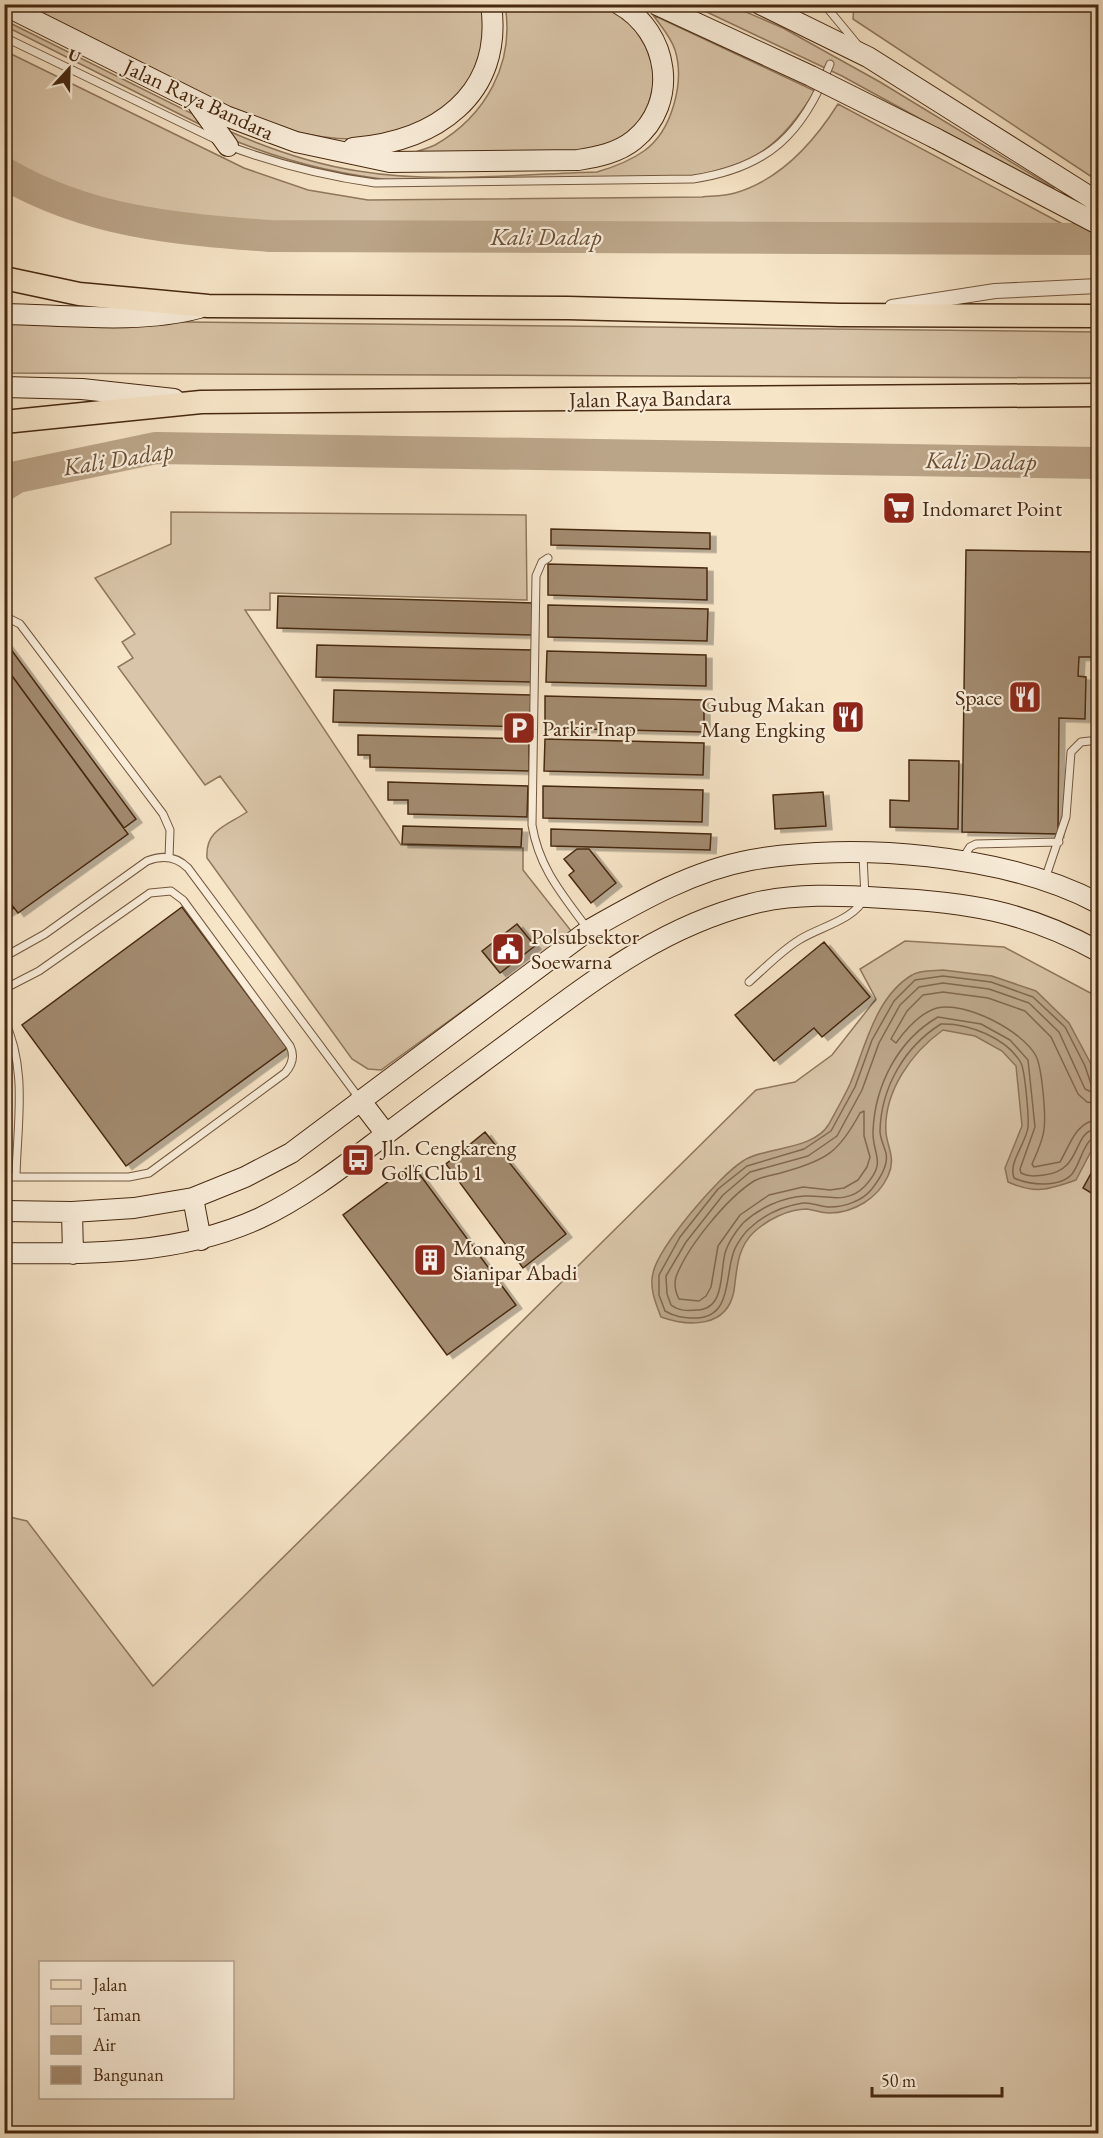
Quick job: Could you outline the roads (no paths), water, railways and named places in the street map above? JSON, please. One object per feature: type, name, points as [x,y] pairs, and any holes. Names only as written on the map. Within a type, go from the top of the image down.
[{"type":"main road","points":[[4,278],[79,294],[208,306],[568,308],[840,315],[1098,316]]},
{"type":"main road","name":"Jalan Raya Bandara","points":[[4,422],[201,402],[1098,395]]},
{"type":"street","points":[[330,150],[399,141],[418,135],[454,112],[468,98],[486,67],[494,33],[491,4]]},
{"type":"street","name":"Jalan Raya Bandara","points":[[4,5],[254,129],[330,150],[390,162],[421,163],[578,160],[598,157],[633,141],[652,120],[659,107],[665,78],[659,50],[653,37],[642,22],[619,4]]},
{"type":"street","points":[[655,4],[811,76],[1098,224]]},
{"type":"street","points":[[760,4],[868,57],[1098,202]]},
{"type":"street","points":[[196,101],[228,146]]},
{"type":"street","points":[[840,315],[995,291],[1098,286]]},
{"type":"street","points":[[4,314],[166,315],[208,306]]},
{"type":"street","name":"Jalan Raya Bandara","points":[[4,387],[82,389],[201,402]]},
{"type":"street","points":[[4,1211],[72,1212],[134,1208],[193,1198],[245,1177],[291,1153],[589,930],[640,900],[676,884],[740,863],[792,856],[863,854],[962,861],[1005,868],[1045,879],[1098,903]]},
{"type":"street","points":[[4,1253],[73,1254],[135,1251],[201,1240],[260,1218],[318,1186],[616,963],[656,940],[692,924],[754,903],[793,898],[864,897],[961,903],[995,909],[1065,933],[1098,951]]},
{"type":"street","points":[[360,1100],[386,1134]]},
{"type":"street","points":[[193,1198],[201,1240]]},
{"type":"street","points":[[72,1212],[73,1254]]},
{"type":"lane","points":[[824,4],[868,57]]},
{"type":"lane","points":[[4,37],[228,146],[276,164],[333,178],[375,183],[681,179],[719,175],[754,162],[791,135],[818,97],[830,64]]},
{"type":"lane","points":[[548,558],[542,562],[536,576],[532,825],[536,849],[544,867],[589,930]]},
{"type":"lane","points":[[4,616],[20,624],[163,814],[170,830],[169,858]]},
{"type":"lane","points":[[1045,879],[1059,842],[1070,793],[1071,752],[1081,742],[1098,740]]},
{"type":"lane","points":[[962,861],[970,847],[976,844],[1059,842]]},
{"type":"lane","points":[[749,982],[799,940],[857,908],[864,897],[863,854]]},
{"type":"lane","points":[[5,956],[45,934],[147,861],[177,859],[188,867],[360,1100]]},
{"type":"lane","points":[[4,989],[39,971],[150,893],[171,891],[183,900],[290,1046],[293,1055],[285,1073],[149,1173],[129,1178],[4,1177]]},
{"type":"lane","points":[[4,1020],[17,1050],[16,1177]]},
{"type":"water","points":[[943,970],[992,976],[1036,991],[1069,1023],[1091,1064],[1098,1090],[1098,1138],[1076,1180],[1042,1189],[1026,1188],[1008,1182],[1005,1168],[1022,1126],[1016,1066],[1002,1051],[975,1036],[943,1030],[911,1061],[895,1088],[886,1118],[891,1164],[888,1176],[878,1191],[864,1203],[847,1210],[824,1213],[800,1209],[771,1219],[754,1232],[744,1245],[739,1259],[734,1291],[724,1312],[705,1322],[695,1323],[661,1317],[652,1290],[653,1273],[666,1246],[691,1212],[732,1169],[743,1161],[753,1156],[801,1144],[822,1133],[848,1089],[873,1024],[889,996],[915,973]]},
{"type":"waterway","name":"Kali Dadap","points":[[4,173],[68,203],[100,213],[166,226],[270,236],[1098,239]]},
{"type":"waterway","name":"Kali Dadap","points":[[4,485],[17,477],[156,448],[1098,463]]},
{"type":"place","name":"Indomaret Point","points":[[899,508]]},
{"type":"place","name":"Space","points":[[1025,697]]},
{"type":"place","name":"Gubug Makan Mang Engking","points":[[848,717]]},
{"type":"place","name":"Parkir Inap","points":[[519,728]]},
{"type":"place","name":"Polsubsektor Soewarna","points":[[508,949]]},
{"type":"place","name":"Jln. Cengkareng Golf Club 1","points":[[358,1160]]},
{"type":"place","name":"Monang Sianipar Abadi","points":[[430,1260]]}]
